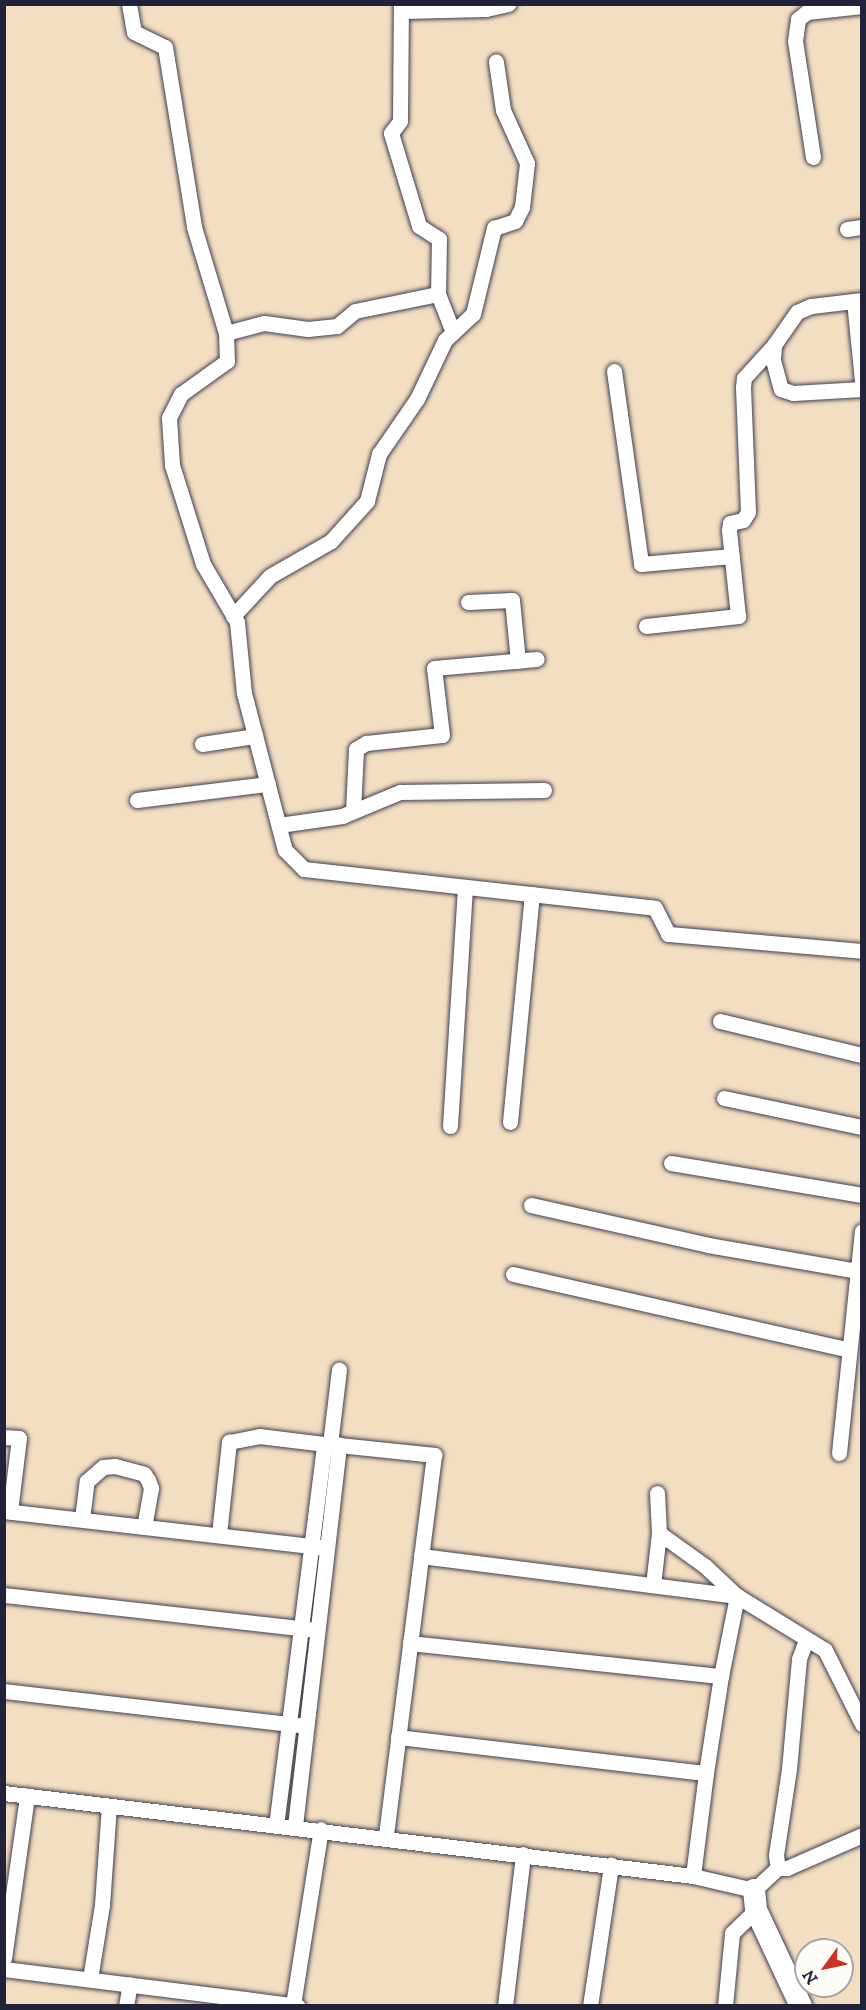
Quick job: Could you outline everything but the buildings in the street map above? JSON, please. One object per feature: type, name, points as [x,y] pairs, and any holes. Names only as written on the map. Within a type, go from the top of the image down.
[{"type":"street","points":[[129,4],[134,32],[165,47],[194,227],[226,333],[227,361],[181,394],[169,418],[172,465],[200,553],[233,616],[244,693],[285,850],[304,869],[655,908],[668,934],[861,951]]},
{"type":"street","points":[[453,332],[438,294],[438,239],[418,226],[391,133],[400,122],[402,8],[486,9],[508,4]]},
{"type":"street","points":[[813,157],[795,41],[798,19],[807,12],[861,6]]},
{"type":"street","points":[[233,616],[270,576],[331,542],[367,501],[379,454],[417,399],[445,340],[473,314],[494,228],[515,221],[522,207],[527,163],[503,110],[496,62]]},
{"type":"street","points":[[226,333],[264,323],[308,329],[337,326],[355,311],[433,295]]},
{"type":"street","points":[[646,626],[738,616],[730,523],[743,520],[748,512],[744,378],[774,345],[797,312],[857,300],[861,381]]},
{"type":"street","points":[[774,345],[781,389],[793,393],[861,389]]},
{"type":"street","points":[[614,371],[641,564],[732,556]]},
{"type":"street","points":[[468,602],[512,600],[518,661]]},
{"type":"street","points":[[353,811],[356,748],[366,743],[442,735],[434,668],[537,659]]},
{"type":"street","points":[[202,744],[255,736]]},
{"type":"street","points":[[137,800],[268,784]]},
{"type":"street","points":[[279,825],[353,811],[400,792],[544,790]]},
{"type":"street","points":[[450,1126],[465,887]]},
{"type":"street","points":[[510,1122],[532,894]]},
{"type":"street","points":[[720,1022],[861,1055]]},
{"type":"street","points":[[724,1098],[861,1126]]},
{"type":"street","points":[[670,1163],[861,1195]]},
{"type":"street","points":[[531,1205],[708,1245],[857,1271]]},
{"type":"street","points":[[839,1453],[861,1231]]},
{"type":"street","points":[[513,1274],[849,1350]]},
{"type":"street","points":[[295,1826],[327,1548],[331,1444],[339,1370]]},
{"type":"street","points":[[219,1534],[229,1442],[258,1436],[434,1455],[386,1837]]},
{"type":"street","points":[[4,1437],[19,1438],[7,1511],[327,1548]]},
{"type":"street","points":[[276,1826],[312,1545],[331,1444]]},
{"type":"street","points":[[82,1519],[87,1481],[103,1467],[115,1466],[144,1474],[148,1480],[151,1488],[144,1526]]},
{"type":"street","points":[[653,1585],[659,1533],[657,1493]]},
{"type":"street","points":[[659,1533],[705,1566],[737,1596],[825,1650],[861,1724]]},
{"type":"street","points":[[421,1556],[737,1596]]},
{"type":"street","points":[[4,1594],[318,1630]]},
{"type":"street","points":[[693,1876],[721,1676],[737,1596]]},
{"type":"street","points":[[725,2006],[732,1933],[778,1868],[776,1855],[789,1769],[799,1659],[806,1640]]},
{"type":"street","points":[[410,1643],[721,1676]]},
{"type":"street","points":[[4,1691],[307,1727]]},
{"type":"street","points":[[398,1737],[706,1773]]},
{"type":"street","points":[[4,1794],[276,1826],[321,1829],[693,1876],[770,1907],[794,1959]]},
{"type":"street","points":[[4,1958],[27,1796]]},
{"type":"street","points":[[90,1979],[102,1905],[109,1806]]},
{"type":"street","points":[[293,2005],[321,1829]]},
{"type":"street","points":[[778,1868],[787,1868],[861,1836]]},
{"type":"street","points":[[505,2006],[523,1854]]},
{"type":"street","points":[[590,2006],[610,1865]]},
{"type":"street","points":[[755,1900],[801,2006]]},
{"type":"street","points":[[4,1969],[130,1984],[245,2002],[298,2006]]},
{"type":"street","points":[[126,2006],[130,1984]]}]
